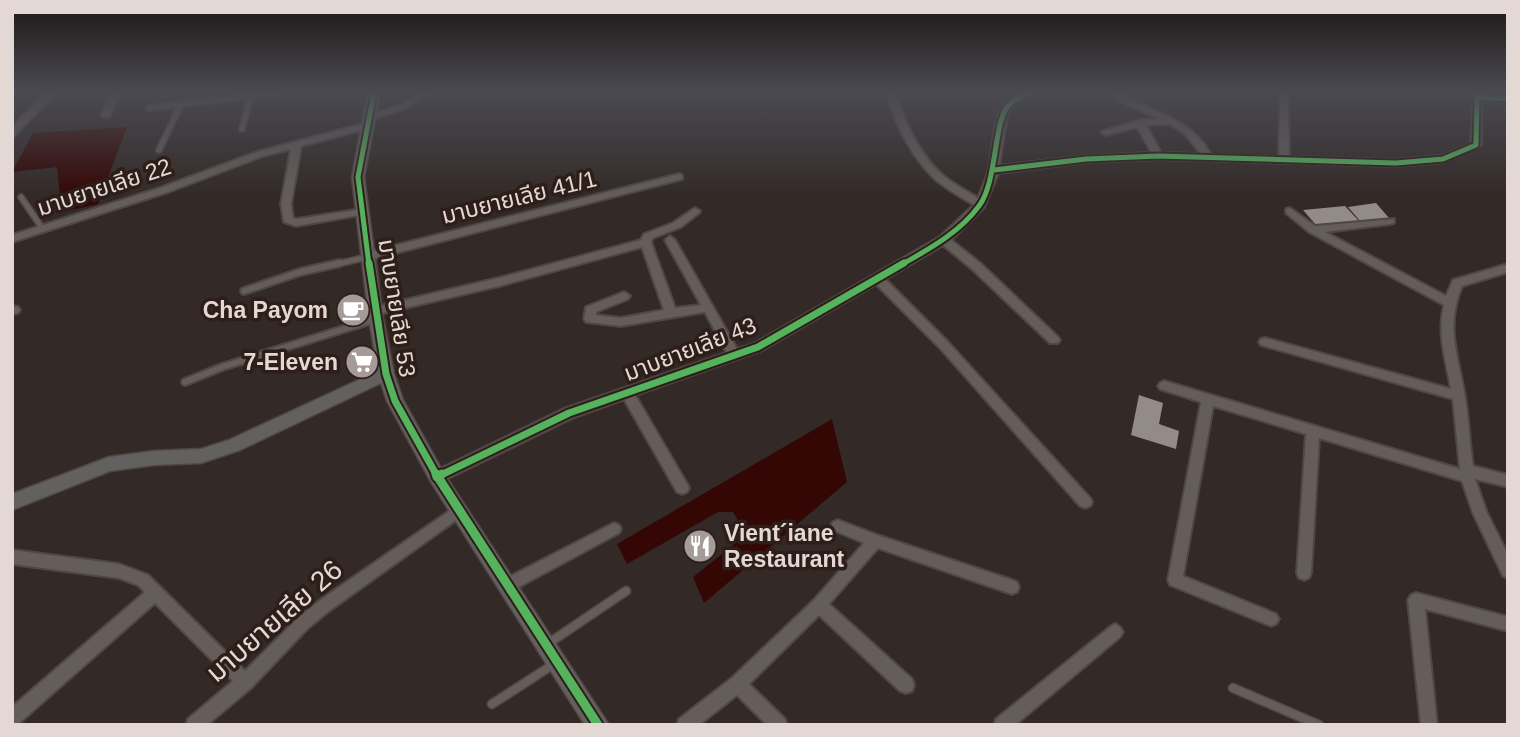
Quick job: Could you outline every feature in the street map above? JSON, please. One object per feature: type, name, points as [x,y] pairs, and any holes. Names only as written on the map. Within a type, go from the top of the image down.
[{"type":"street","name":"มาบยายเลีย 22","points":[[12,239],[349,127]]},
{"type":"street","name":"มาบยายเลีย 53","points":[[369,127],[358,177],[375,315],[386,374],[395,401],[437,477],[598,725]]},
{"type":"street","points":[[907,127],[926,163],[941,179],[979,205]]},
{"type":"street","name":"มาบยายเลีย 43","points":[[437,477],[569,413],[758,346],[944,240],[979,205],[993,170],[1000,127]]},
{"type":"street","points":[[1106,132],[1123,127]]},
{"type":"street","points":[[1142,127],[1158,156]]},
{"type":"street","points":[[1182,127],[1194,135],[1208,158]]},
{"type":"street","points":[[1284,127],[1284,161]]},
{"type":"street","points":[[993,170],[1086,159],[1158,156],[1396,163],[1444,159],[1476,145],[1476,127]]},
{"type":"street","points":[[297,143],[286,204],[288,220],[296,223],[362,212]]},
{"type":"street","name":"มาบยายเลีย 41/1","points":[[369,256],[679,177]]},
{"type":"street","points":[[671,313],[646,242],[648,236],[677,225],[695,211]]},
{"type":"street","points":[[1290,211],[1313,230],[1448,302]]},
{"type":"street","points":[[1313,230],[1390,221]]},
{"type":"street","points":[[670,240],[735,356]]},
{"type":"street","points":[[944,240],[976,266],[1054,340]]},
{"type":"street","points":[[375,315],[646,242]]},
{"type":"street","points":[[1508,268],[1457,283],[1448,302],[1446,346],[1459,396],[1468,474],[1485,522],[1508,570]]},
{"type":"street","points":[[877,278],[943,344],[1085,502]]},
{"type":"street","points":[[624,296],[590,310],[590,319],[621,322],[707,308]]},
{"type":"street","points":[[1265,342],[1459,396]]},
{"type":"street","points":[[12,502],[109,464],[154,457],[201,456],[234,444],[386,374]]},
{"type":"street","points":[[1164,386],[1468,474],[1508,481]]},
{"type":"street","points":[[628,393],[682,488]]},
{"type":"street","points":[[1208,400],[1175,580],[1271,619]]},
{"type":"street","points":[[1304,573],[1313,431]]},
{"type":"street","name":"มาบยายเลีย 26","points":[[194,725],[245,682],[302,624],[324,606],[458,510]]},
{"type":"street","points":[[838,526],[1012,587]]},
{"type":"street","points":[[508,585],[614,529]]},
{"type":"street","points":[[685,725],[738,684],[819,605],[875,541]]},
{"type":"street","points":[[12,557],[119,571],[143,580],[245,682]]},
{"type":"street","points":[[12,718],[155,593]]},
{"type":"street","points":[[1429,725],[1416,600],[1508,624]]},
{"type":"street","points":[[819,605],[906,685]]},
{"type":"street","points":[[1002,725],[1115,632]]},
{"type":"street","points":[[738,684],[779,725]]},
{"type":"lane","points":[[159,150],[170,127]]},
{"type":"lane","points":[[21,197],[42,228]]},
{"type":"lane","points":[[244,291],[300,272],[369,256]]},
{"type":"lane","points":[[185,382],[375,315]]},
{"type":"lane","points":[[548,645],[626,592]]},
{"type":"lane","points":[[492,704],[558,661]]},
{"type":"lane","points":[[1233,688],[1319,725]]},
{"type":"shaded area","points":[[127,127],[98,204],[62,212],[57,167],[12,172],[33,133]]},
{"type":"shaded area","points":[[832,419],[847,482],[704,603],[693,577],[746,535],[733,512],[718,512],[627,564],[617,544]]},
{"type":"building","points":[[1376,203],[1389,218],[1360,221],[1348,207]]},
{"type":"building","points":[[1345,206],[1359,221],[1316,225],[1303,210]]},
{"type":"building","points":[[1139,395],[1163,403],[1159,424],[1179,431],[1176,449],[1131,435]]},
{"type":"cycle path","points":[[367,127],[358,177],[376,319],[386,374],[395,401],[437,477],[598,725]]},
{"type":"cycle path","points":[[437,477],[569,413],[758,347],[944,240],[980,205],[994,170],[1000,127]]},
{"type":"cycle path","points":[[994,170],[1086,159],[1158,156],[1396,163],[1443,159],[1476,145],[1476,127]]},
{"type":"place","name":"Cha Payom","points":[[353,310]]},
{"type":"place","name":"7-Eleven","points":[[362,362]]},
{"type":"place","name":"Vient´iane Restaurant","points":[[700,546]]}]
